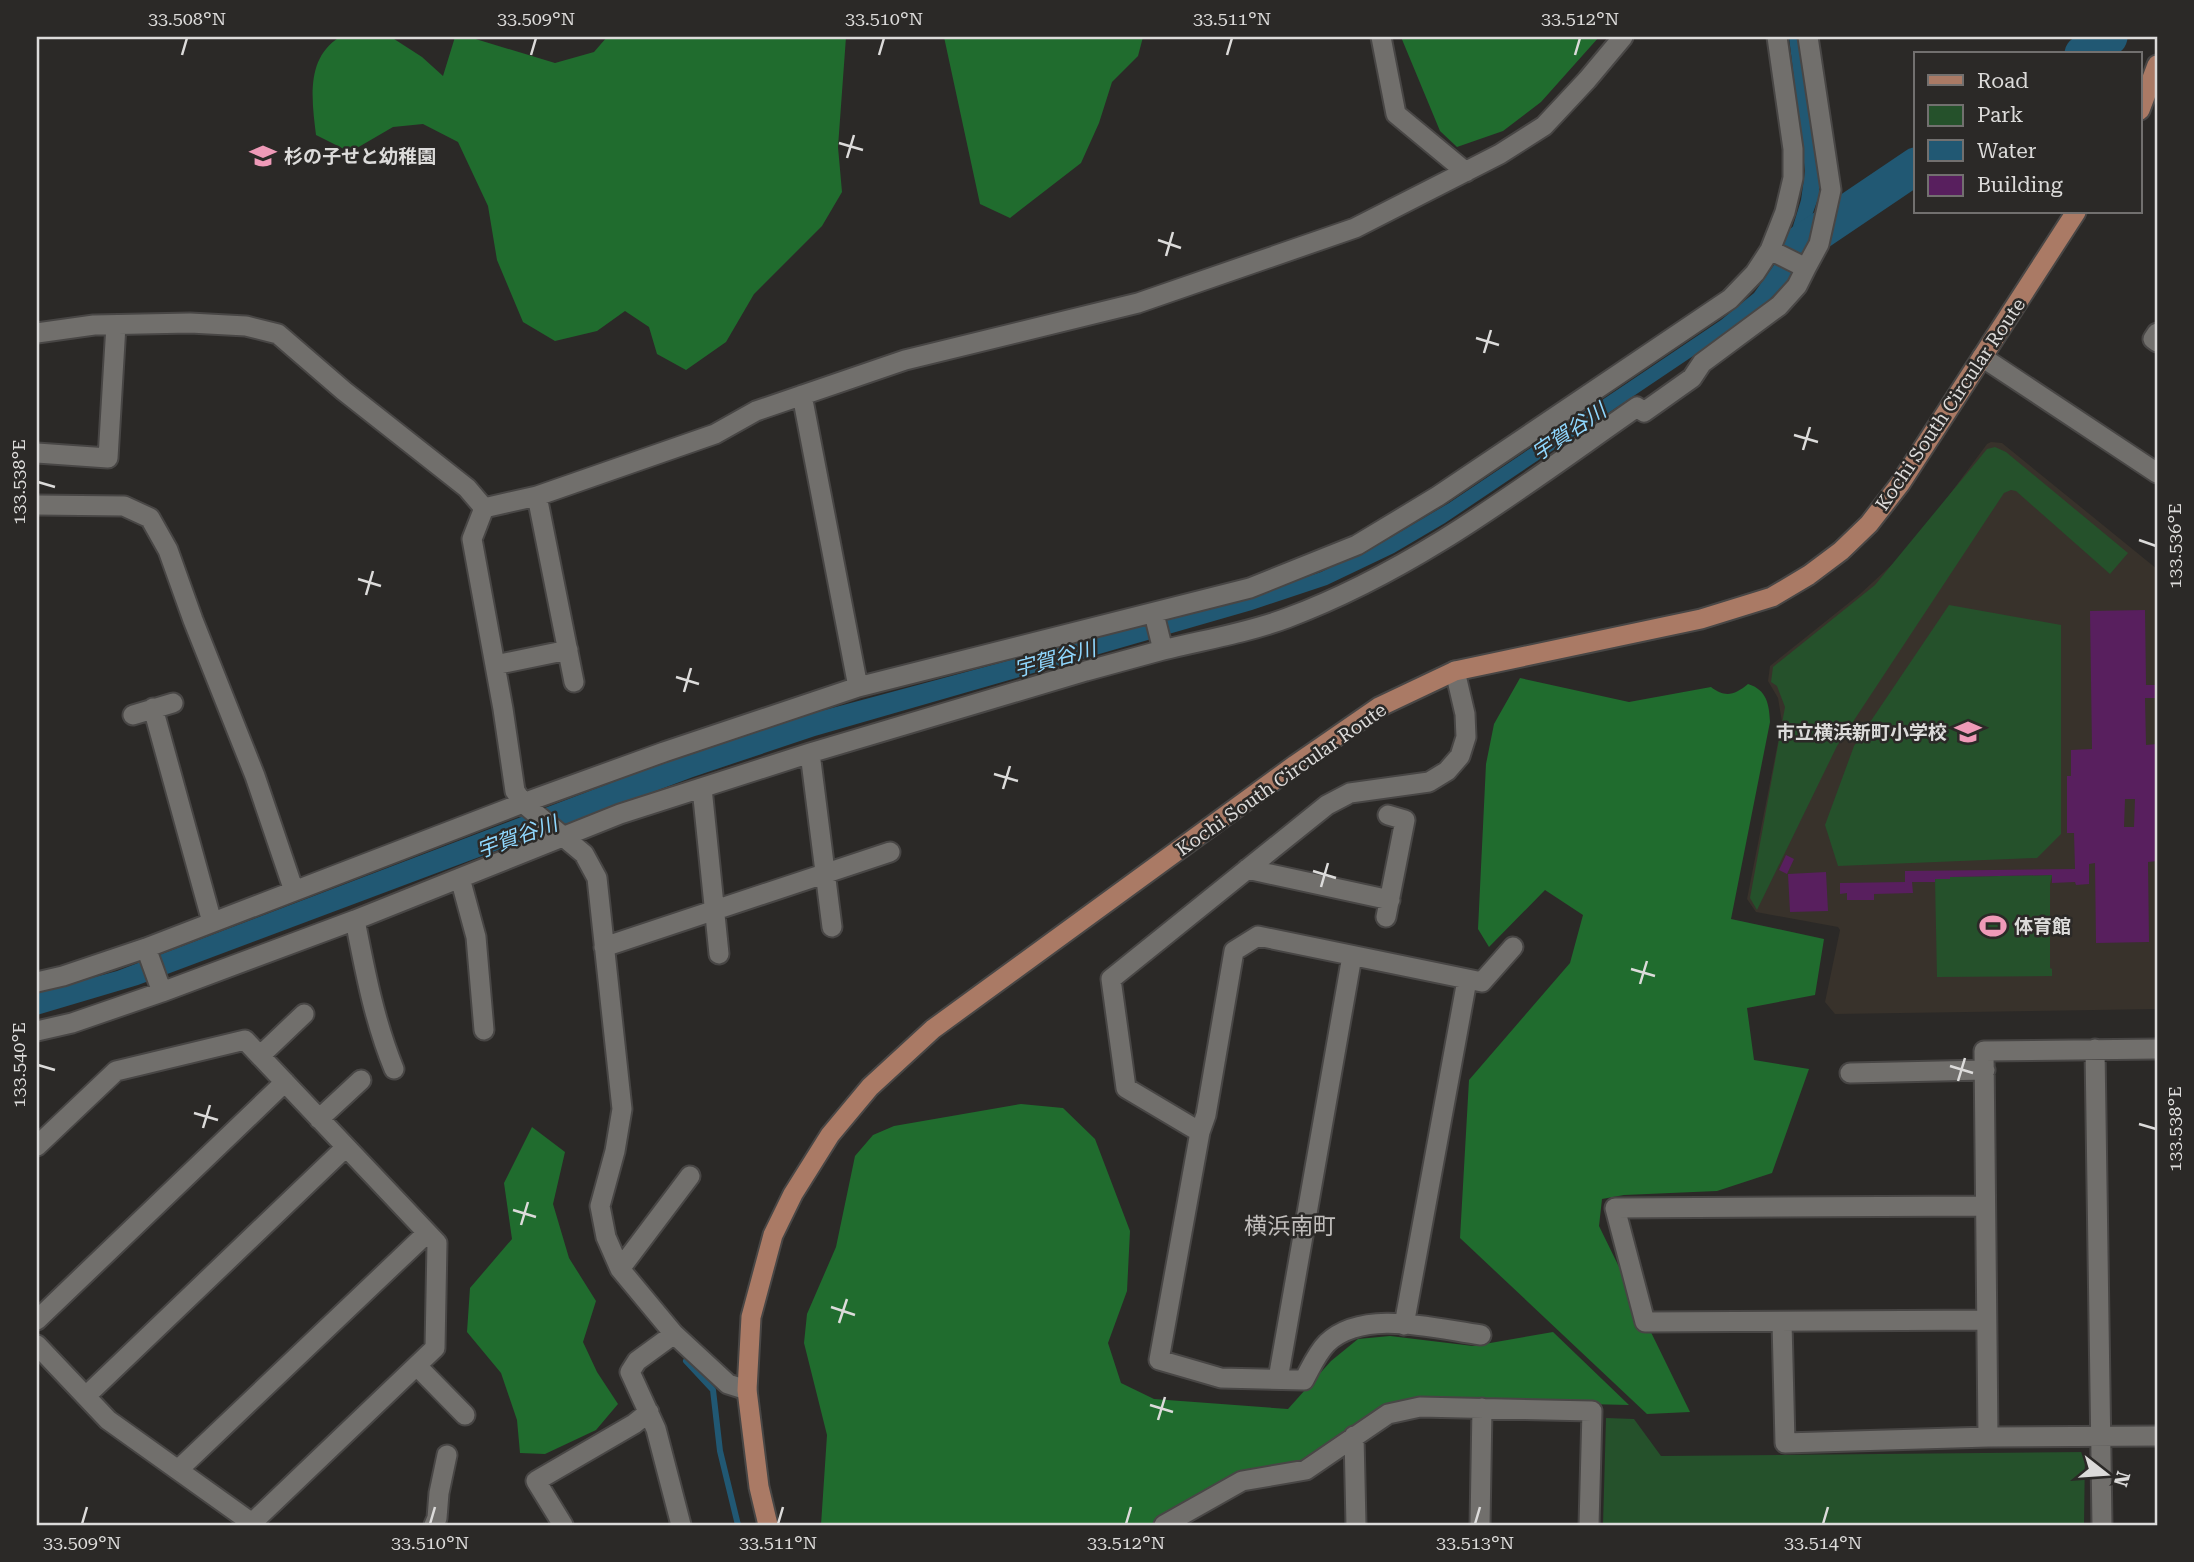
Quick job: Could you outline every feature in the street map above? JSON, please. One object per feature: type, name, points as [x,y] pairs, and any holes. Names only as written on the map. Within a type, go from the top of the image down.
[{"type":"main road","points":[[2142,105],[2157,65]]},
{"type":"main road","name":"Kochi South Circular Route","points":[[768,1525],[759,1487],[747,1390],[751,1317],[773,1235],[793,1194],[830,1135],[870,1087],[933,1030],[1295,765],[1379,707],[1455,671],[1701,619],[1772,597],[1820,567],[1869,524],[1900,484],[2075,214]]},
{"type":"street","points":[[1381,37],[1396,114],[1466,172]]},
{"type":"street","points":[[484,508],[537,496],[715,434],[757,411],[905,360],[1138,303],[1354,228],[1500,154],[1544,126],[1623,37]]},
{"type":"street","points":[[37,982],[147,952],[212,922],[528,806],[664,752],[858,687],[1154,616],[1250,588],[1357,545],[1438,496],[1730,299],[1773,252],[1793,178],[1793,149],[1777,37]]},
{"type":"street","points":[[37,1031],[72,1023],[355,920],[561,835],[620,814],[810,752],[1162,647],[1285,619],[1371,581],[1438,544],[1637,407],[1644,412],[1692,377],[1702,363],[1779,306],[1797,286],[1804,267],[1819,244],[1831,190],[1808,37]]},
{"type":"street","points":[[1773,252],[1804,267]]},
{"type":"street","points":[[37,333],[94,325],[116,325],[246,326],[278,334],[344,391],[467,488],[484,508]]},
{"type":"street","points":[[37,453],[108,458],[116,325]]},
{"type":"street","points":[[2157,333],[2153,339],[2157,341]]},
{"type":"street","points":[[1982,358],[2157,473]]},
{"type":"street","points":[[802,396],[858,687]]},
{"type":"street","points":[[537,496],[574,682]]},
{"type":"street","points":[[37,505],[124,506],[150,518],[168,550],[255,776],[294,891]]},
{"type":"street","points":[[484,508],[472,539],[515,791],[528,806],[584,854],[597,878],[622,1109],[615,1151],[600,1206],[606,1237],[620,1269],[674,1334],[728,1384],[747,1390]]},
{"type":"street","points":[[1154,616],[1162,647]]},
{"type":"street","points":[[495,665],[568,650]]},
{"type":"street","points":[[1200,1132],[1126,1088],[1111,979],[1326,805],[1350,793],[1429,782],[1447,771],[1460,756],[1466,737],[1465,714],[1455,671]]},
{"type":"street","points":[[133,715],[173,703]]},
{"type":"street","points":[[153,708],[212,922]]},
{"type":"street","points":[[810,752],[832,927]]},
{"type":"street","points":[[702,788],[719,954]]},
{"type":"street","points":[[1247,869],[1388,908],[1405,820],[1388,815]]},
{"type":"street","points":[[604,947],[890,852]]},
{"type":"street","points":[[460,878],[476,937],[484,1030]]},
{"type":"street","points":[[355,920],[369,995],[394,1069]]},
{"type":"street","points":[[1481,1335],[1404,1325],[1370,1324],[1341,1333],[1327,1343],[1304,1380],[1221,1378],[1159,1360],[1234,951],[1258,936],[1482,982],[1513,947]]},
{"type":"street","points":[[147,952],[161,989]]},
{"type":"street","points":[[1278,1380],[1352,956]]},
{"type":"street","points":[[1404,1325],[1467,980]]},
{"type":"street","points":[[260,1056],[304,1014]]},
{"type":"street","points":[[37,1146],[116,1071],[245,1040],[436,1243],[435,1348],[252,1523],[108,1420],[37,1345]]},
{"type":"street","points":[[2095,1049],[2102,1525]]},
{"type":"street","points":[[1988,1437],[1984,1051],[2157,1049]]},
{"type":"street","points":[[1850,1073],[1984,1070]]},
{"type":"street","points":[[319,1119],[361,1080]]},
{"type":"street","points":[[37,1320],[285,1082]]},
{"type":"street","points":[[86,1396],[346,1147]]},
{"type":"street","points":[[620,1269],[690,1176]]},
{"type":"street","points":[[1985,1206],[1615,1208],[1646,1322],[1986,1320]]},
{"type":"street","points":[[178,1470],[427,1233]]},
{"type":"street","points":[[1782,1322],[1785,1443],[1988,1437],[2157,1436]]},
{"type":"street","points":[[674,1334],[638,1360],[630,1372],[656,1429],[681,1525]]},
{"type":"street","points":[[416,1366],[465,1415]]},
{"type":"street","points":[[1164,1525],[1242,1481],[1306,1471],[1388,1414],[1420,1407],[1592,1411],[1589,1525]]},
{"type":"street","points":[[1480,1525],[1482,1408]]},
{"type":"street","points":[[563,1525],[536,1481],[634,1424],[649,1412]]},
{"type":"street","points":[[1353,1437],[1356,1525]]},
{"type":"street","points":[[442,1523],[439,1493],[447,1455]]},
{"type":"shaded area","name":"市立横浜新町小学校","points":[[1991,442],[2002,443],[2157,569],[2157,1009],[1835,1014],[1825,1002],[1840,930],[1838,927],[1756,912],[1747,899],[1782,722],[1778,698],[1768,681],[1770,666],[1860,594],[1898,559]]},
{"type":"green space","points":[[340,37],[391,37],[422,57],[443,76],[455,37],[469,37],[555,63],[594,52],[607,37],[846,37],[838,147],[842,192],[822,226],[754,294],[726,342],[686,370],[657,354],[649,327],[625,311],[597,331],[555,341],[523,322],[497,260],[488,206],[458,142],[423,124],[393,127],[350,152],[316,135],[313,81],[316,68],[321,56]]},
{"type":"green space","points":[[944,37],[1143,37],[1138,56],[1112,82],[1099,123],[1081,163],[1010,218],[980,204]]},
{"type":"green space","points":[[1401,37],[1599,37],[1541,102],[1503,131],[1457,147],[1440,131]]},
{"type":"green space","points":[[1995,447],[2006,452],[2128,553],[2110,574],[2016,491],[2004,493],[1837,746],[1757,910],[1750,898],[1785,707],[1777,686],[1771,682],[1773,667],[1875,585],[1987,449]]},
{"type":"green space","points":[[1949,605],[2061,625],[2061,834],[2037,858],[1838,866],[1825,825],[1854,746]]},
{"type":"green space","points":[[1520,678],[1629,702],[1711,687],[1725,694],[1739,691],[1748,684],[1759,690],[1768,704],[1770,722],[1731,919],[1824,939],[1815,995],[1747,1008],[1754,1060],[1809,1069],[1772,1173],[1717,1191],[1624,1195],[1602,1199],[1599,1226],[1690,1412],[1647,1414],[1460,1238],[1469,1080],[1570,963],[1583,915],[1545,890],[1489,947],[1478,929],[1486,764],[1494,724]]},
{"type":"green space","name":"体育館","points":[[2052,875],[2052,976],[1937,977],[1935,879]]},
{"type":"green space","points":[[1021,1104],[1063,1108],[1095,1139],[1130,1231],[1127,1291],[1108,1343],[1121,1383],[1154,1399],[1288,1409],[1331,1361],[1358,1339],[1390,1336],[1473,1346],[1553,1332],[1629,1405],[1421,1400],[1304,1466],[1156,1525],[821,1525],[827,1435],[804,1343],[807,1314],[836,1247],[855,1156],[873,1135],[894,1126]]},
{"type":"green space","points":[[532,1127],[565,1152],[553,1204],[569,1258],[596,1301],[583,1342],[597,1372],[618,1404],[596,1430],[545,1454],[520,1453],[517,1420],[501,1373],[467,1332],[470,1288],[512,1239],[504,1183]]},
{"type":"green space","points":[[1606,1418],[1634,1419],[1661,1456],[2085,1452],[2084,1525],[1603,1525]]},
{"type":"water","name":"宇賀谷川","points":[[1789,37],[1803,37],[1819,160],[1819,196],[1810,221],[1820,222],[1791,277],[1766,303],[1705,348],[1445,523],[1394,553],[1327,585],[1252,610],[815,736],[693,777],[138,985],[37,1015],[37,993],[117,971],[684,755],[806,715],[1253,595],[1321,572],[1383,542],[1449,503],[1721,320],[1754,293],[1774,265],[1793,226],[1801,200],[1805,171]]},
{"type":"building","points":[[2145,610],[2146,685],[2157,685],[2157,698],[2145,698],[2146,745],[2157,744],[2157,861],[2148,862],[2149,942],[2096,943],[2095,863],[2089,864],[2089,884],[2052,883],[2052,875],[1950,877],[1935,879],[1935,882],[1912,882],[1913,893],[1874,894],[1874,900],[1847,900],[1847,893],[1840,894],[1840,883],[1905,882],[1905,871],[2075,869],[2074,833],[2067,833],[2067,776],[2071,776],[2071,750],[2092,749],[2090,611]],"holes":[[[2125,799],[2135,799],[2134,827],[2124,827]]]},
{"type":"building","points":[[1786,855],[1794,859],[1787,874],[1779,870]]},
{"type":"building","points":[[1826,872],[1828,911],[1790,912],[1788,874]]},
{"type":"waterway","points":[[2086,52],[2109,37]]},
{"type":"waterway","points":[[1793,249],[1914,167]]},
{"type":"waterway","points":[[686,1361],[713,1390],[720,1451],[738,1525]]},
{"type":"place","name":"杉の子せと幼稚園","points":[[263,156]]},
{"type":"place","name":"市立横浜新町小学校","points":[[1968,732]]},
{"type":"place","name":"体育館","points":[[1993,926]]},
{"type":"district","name":"横浜南町","points":[[1290,1226]]}]
